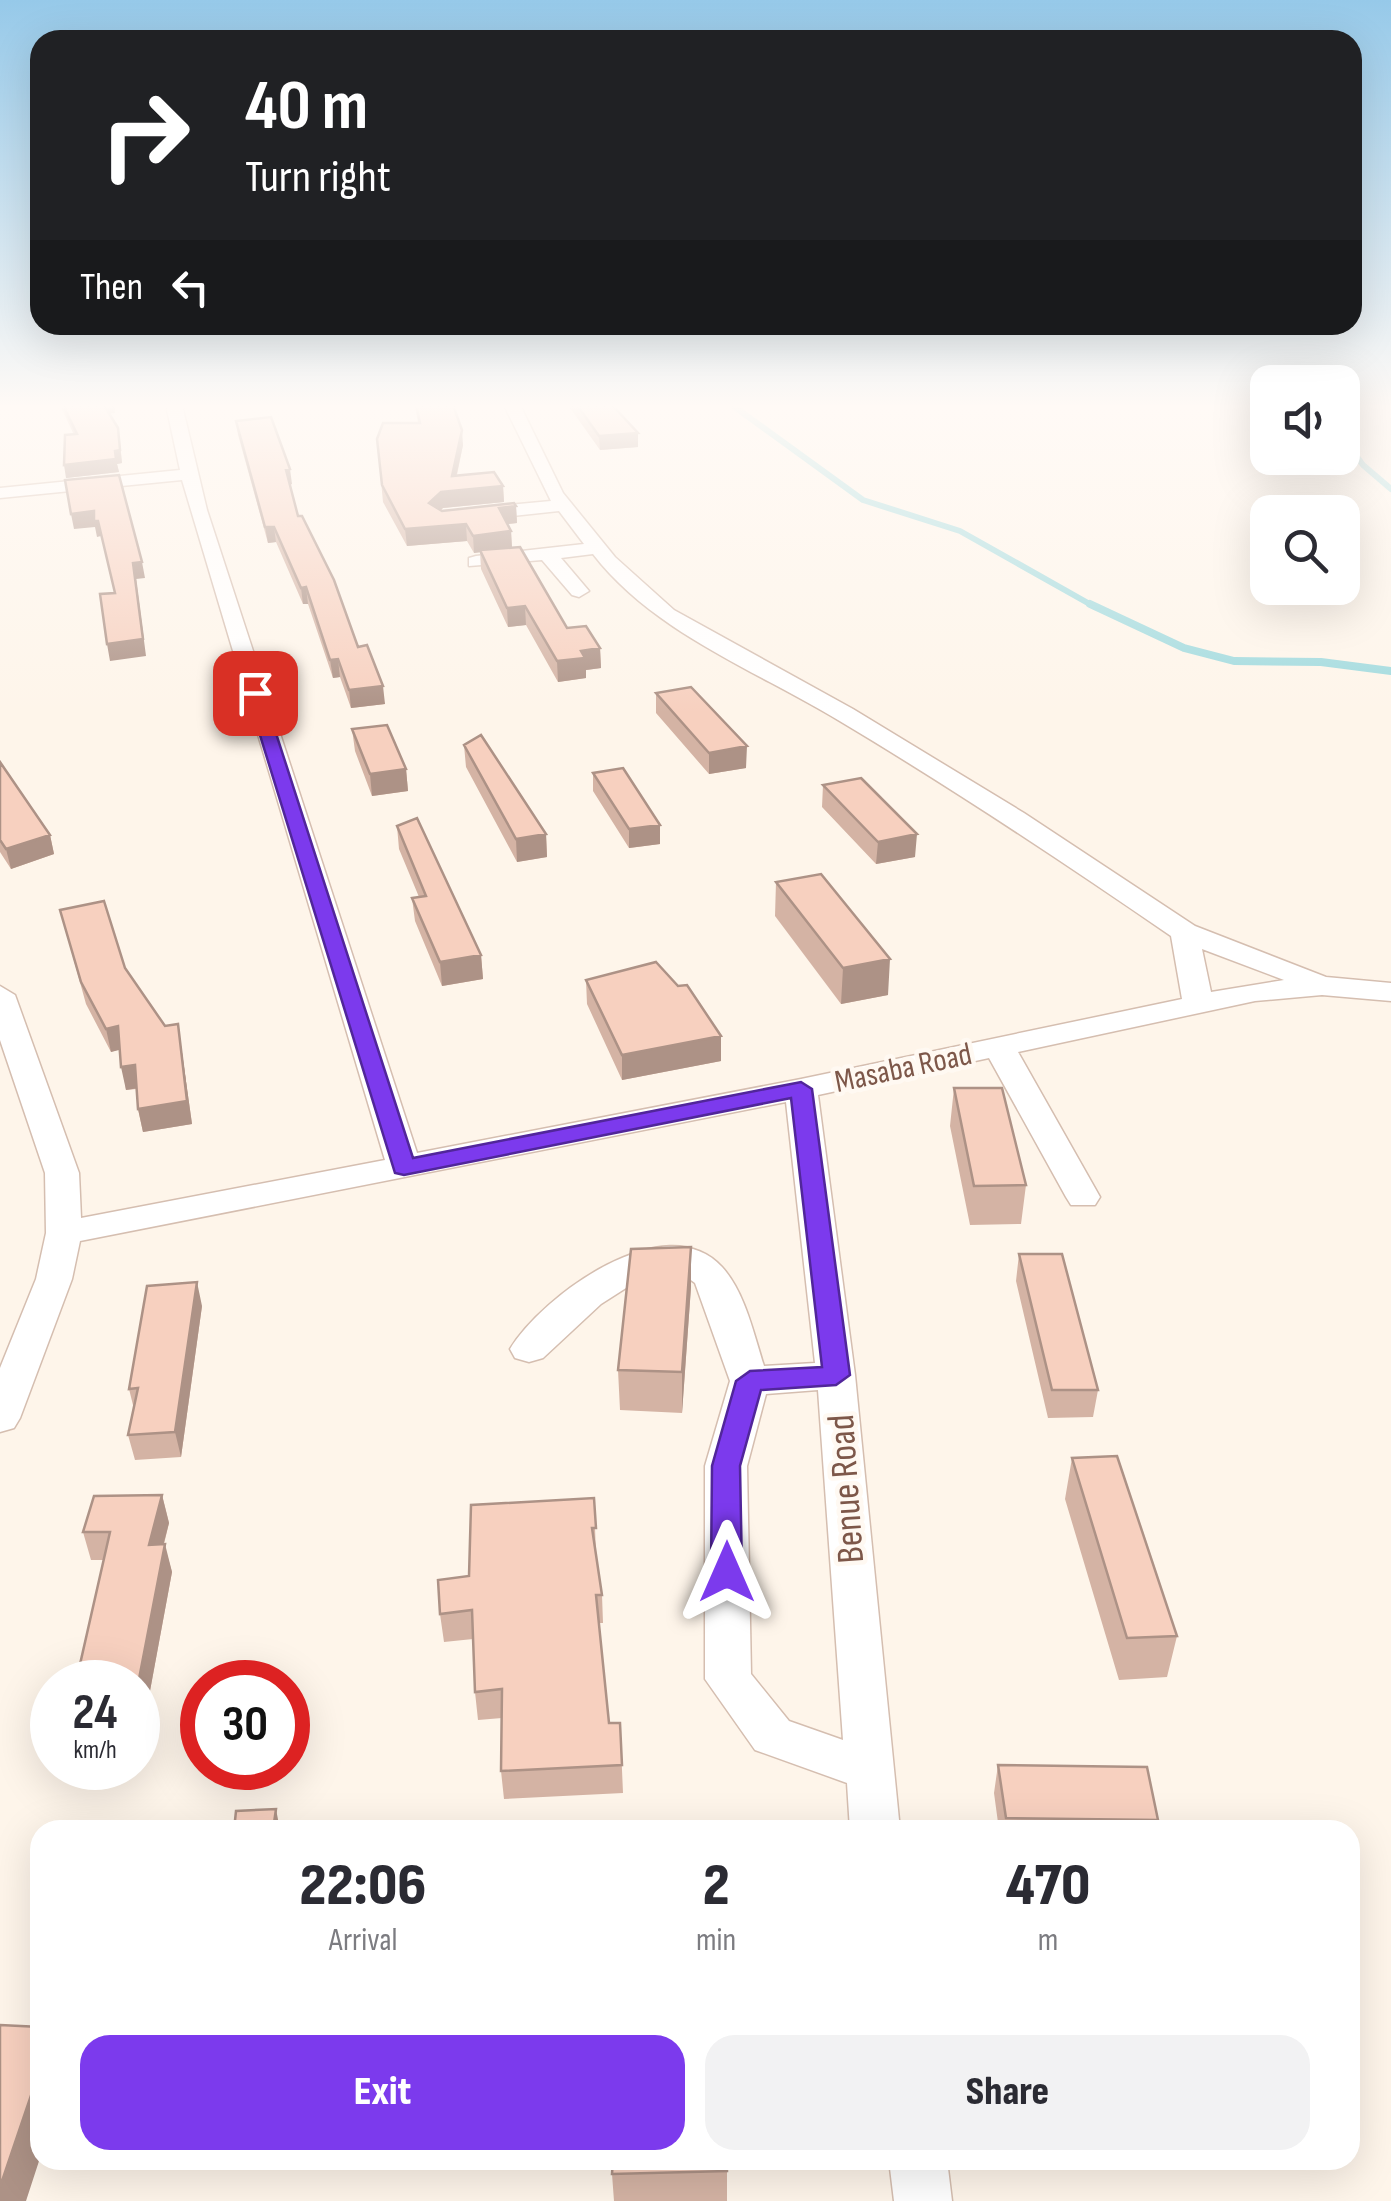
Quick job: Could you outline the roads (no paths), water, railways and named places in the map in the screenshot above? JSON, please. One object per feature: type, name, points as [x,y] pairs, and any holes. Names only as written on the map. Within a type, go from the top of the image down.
[{"type":"street","points":[[199,508],[404,1168]]},
{"type":"street","points":[[460,516],[538,508]]},
{"type":"street","points":[[566,508],[597,548],[667,614],[879,735],[1185,932],[1322,986]]},
{"type":"street","points":[[476,562],[597,548]]},
{"type":"street","points":[[546,554],[578,591]]},
{"type":"street","points":[[1185,932],[1198,1004]]},
{"type":"street","points":[[1234,951],[1255,992]]},
{"type":"street","name":"Masaba Road","points":[[64,1233],[801,1089],[1255,992],[1322,986],[1391,992]]},
{"type":"street","points":[[0,994],[62,1173],[64,1233],[54,1279],[0,1418]]},
{"type":"street","points":[[999,1047],[1084,1197]]},
{"type":"street","name":"Benue Road","points":[[801,1089],[836,1375],[874,1820]]},
{"type":"street","points":[[528,1348],[607,1276],[650,1259],[688,1259],[710,1276],[750,1381],[726,1466],[728,1679],[772,1736],[867,1769]]},
{"type":"street","points":[[750,1381],[836,1375]]},
{"type":"street","points":[[919,2170],[923,2201]]},
{"type":"waterway","points":[[887,508],[960,531],[1095,607]]},
{"type":"waterway","points":[[1090,604],[1184,648],[1234,661],[1321,662],[1391,671]]}]
